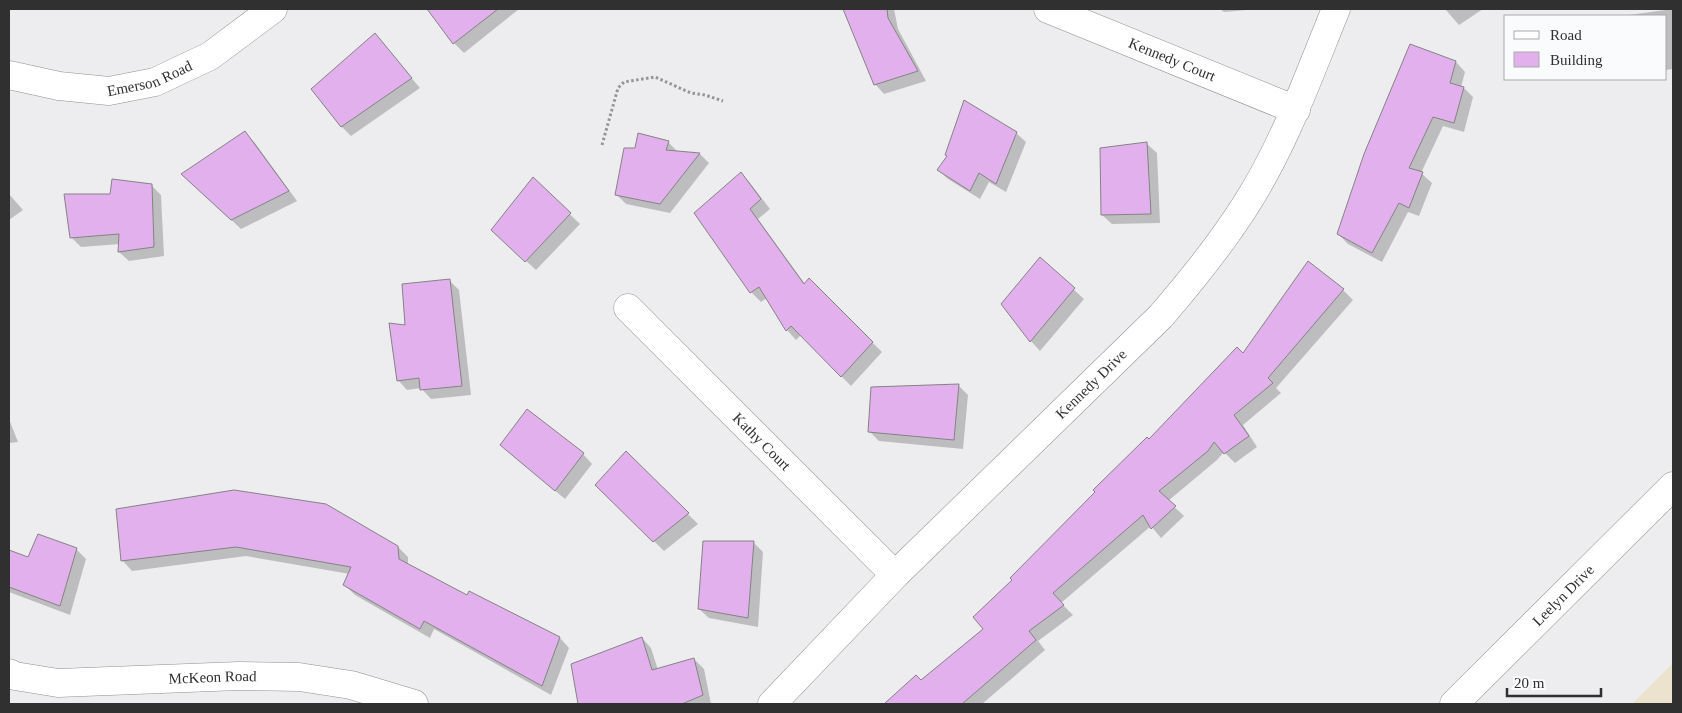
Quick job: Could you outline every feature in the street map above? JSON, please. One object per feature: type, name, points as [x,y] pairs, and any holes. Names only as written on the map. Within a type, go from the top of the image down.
[{"type":"street","name":"Emerson Road","points":[[9,75],[59,86],[109,91],[155,82],[210,56],[273,9]]},
{"type":"street","name":"Kennedy Court","points":[[1048,9],[1296,110]]},
{"type":"street","name":"Kennedy Drive","points":[[772,704],[896,575],[1156,322],[1201,270],[1247,203],[1281,142],[1296,110],[1336,9]]},
{"type":"street","name":"Kathy Court","points":[[628,308],[896,575]]},
{"type":"street","name":"Leelyn Drive","points":[[1454,704],[1673,486]]},
{"type":"street","name":"McKeon Road","points":[[9,673],[15,676],[58,683],[239,676],[299,677],[351,685],[414,704]]},
{"type":"path","points":[[602,145],[618,88],[624,82],[655,77],[691,93],[724,101]]},
{"type":"shaded area","points":[[1673,663],[1673,704],[1632,704]]},
{"type":"building","points":[[427,9],[498,9],[453,44]]},
{"type":"building","points":[[843,9],[887,9],[888,18],[918,71],[874,85]]},
{"type":"building","points":[[375,33],[412,78],[341,127],[311,89]]},
{"type":"building","points":[[1410,44],[1456,61],[1450,83],[1464,87],[1454,123],[1433,117],[1409,168],[1423,172],[1409,208],[1399,203],[1372,253],[1337,234],[1364,154]]},
{"type":"building","points":[[964,100],[1017,132],[996,184],[979,173],[970,191],[937,170],[947,156],[945,155]]},
{"type":"building","points":[[245,131],[289,191],[231,220],[181,174]]},
{"type":"building","points":[[638,133],[669,141],[666,150],[700,153],[660,204],[615,195],[624,148],[635,148]]},
{"type":"building","points":[[1147,142],[1151,214],[1101,215],[1100,148]]},
{"type":"building","points":[[741,172],[761,199],[750,209],[804,284],[809,278],[873,342],[841,377],[791,326],[786,331],[759,287],[750,293],[694,213]]},
{"type":"building","points":[[533,177],[571,213],[525,262],[491,230]]},
{"type":"building","points":[[112,179],[152,184],[154,247],[118,252],[119,234],[70,238],[64,194],[110,194]]},
{"type":"building","points":[[1040,257],[1075,288],[1030,342],[1001,304]]},
{"type":"building","points":[[1308,261],[1344,289],[1268,378],[1273,383],[1234,415],[1249,436],[1224,454],[1214,442],[1208,451],[1159,491],[1176,506],[1151,529],[1143,515],[1053,593],[1064,605],[1029,631],[1036,640],[962,704],[884,704],[916,675],[921,680],[983,629],[973,617],[1012,580],[1010,578],[1095,492],[1093,490],[1147,437],[1149,439],[1237,347],[1243,353]]},
{"type":"building","points":[[450,279],[462,386],[420,390],[419,378],[397,381],[389,323],[405,325],[402,284]]},
{"type":"building","points":[[959,384],[954,440],[868,432],[871,387]]},
{"type":"building","points":[[527,409],[584,453],[555,491],[500,445]]},
{"type":"building","points":[[626,451],[689,513],[653,542],[595,485]]},
{"type":"building","points":[[234,490],[326,504],[398,546],[399,559],[467,595],[469,591],[560,637],[542,686],[424,621],[420,629],[343,585],[351,567],[236,547],[121,561],[116,509]]},
{"type":"building","points":[[38,534],[77,548],[60,606],[9,587],[9,550],[28,557]]},
{"type":"building","points":[[703,541],[754,541],[748,618],[698,609]]},
{"type":"building","points":[[642,637],[652,670],[694,658],[703,695],[682,704],[578,704],[571,664]]}]
